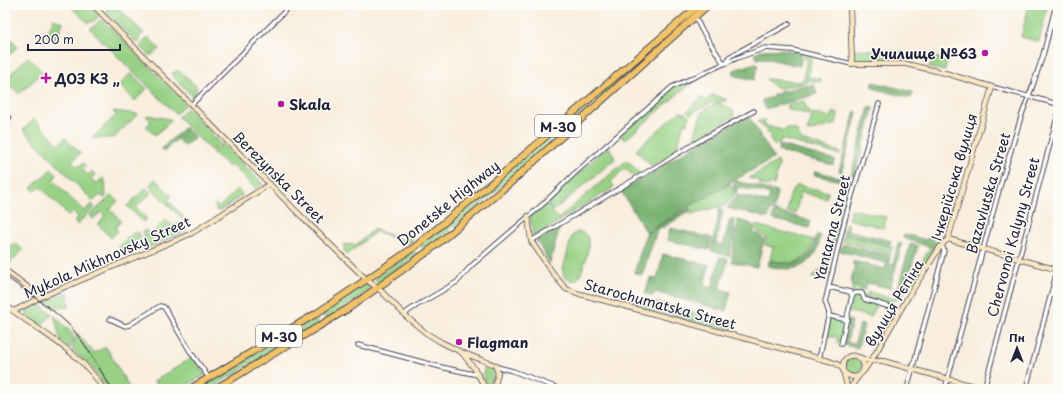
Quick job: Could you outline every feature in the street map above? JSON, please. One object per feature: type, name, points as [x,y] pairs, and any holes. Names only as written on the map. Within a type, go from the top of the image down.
[{"type":"highway","name":"Donetske Highway","points":[[190,389],[317,313],[416,246],[501,175],[698,5]]},
{"type":"highway","name":"Donetske Highway","points":[[215,389],[324,324],[378,288],[423,255],[509,184],[708,5]]},
{"type":"highway","points":[[416,246],[423,255]]},
{"type":"highway","points":[[317,313],[324,324]]},
{"type":"street","name":"Berezynska Street","points":[[93,5],[270,184],[405,316],[426,333],[461,352],[493,364],[497,367],[560,389]]},
{"type":"street","points":[[191,105],[291,5]]},
{"type":"street","points":[[850,5],[852,64]]},
{"type":"street","name":"Bazavlutska Street","points":[[945,389],[1014,139],[1043,55],[1056,5]]},
{"type":"street","points":[[695,16],[701,29],[725,63]]},
{"type":"street","points":[[725,63],[729,57],[789,24]]},
{"type":"street","points":[[405,316],[407,312],[416,306],[457,282],[471,266],[528,216],[544,204],[570,178],[672,87],[759,49],[780,48],[852,64],[906,64],[945,73],[1058,104]]},
{"type":"street","name":"Ічкерійська вулиця","points":[[907,389],[944,251],[942,245],[948,239],[992,87]]},
{"type":"street","name":"Yantarna Street","points":[[819,359],[829,316],[825,301],[848,209],[879,104]]},
{"type":"street","points":[[531,241],[704,138],[754,111]]},
{"type":"street","name":"Chervonoi Kalyny Street","points":[[984,389],[1058,114]]},
{"type":"street","points":[[5,122],[9,118]]},
{"type":"street","name":"Mykola Mikhnovsky Street","points":[[14,311],[41,297],[192,233],[270,184]]},
{"type":"street","name":"Starochumatska Street","points":[[528,216],[531,241],[555,276],[566,289],[572,292],[829,361],[837,364],[851,377],[859,376]]},
{"type":"street","points":[[948,239],[1058,269],[1026,389]]},
{"type":"street","name":"вулиця Рєпіна","points":[[863,372],[872,360],[900,310],[942,245]]},
{"type":"street","points":[[5,270],[41,297]]},
{"type":"street","points":[[829,287],[850,292],[852,296],[848,320],[841,344]]},
{"type":"street","points":[[852,296],[855,293],[862,293],[864,299],[900,310]]},
{"type":"street","points":[[5,305],[82,362],[95,375],[103,389]]},
{"type":"street","points":[[110,320],[125,326],[160,306],[164,307],[190,351],[209,378]]},
{"type":"street","points":[[829,316],[848,320]]},
{"type":"street","points":[[358,345],[441,367],[478,375]]},
{"type":"street","name":"Berezynska Street","points":[[461,352],[474,368],[485,387]]},
{"type":"street","name":"Starochumatska Street","points":[[829,361],[852,356],[883,361],[984,389]]},
{"type":"street","points":[[848,389],[863,372],[864,365],[859,357]]},
{"type":"street","points":[[474,368],[474,361],[478,358]]},
{"type":"street","points":[[847,358],[843,362],[848,389]]},
{"type":"street","points":[[494,389],[498,373],[497,367]]},
{"type":"street","points":[[485,387],[490,387],[495,383]]},
{"type":"green space","points":[[69,5],[89,5],[100,16],[92,22],[87,22]]},
{"type":"green space","points":[[110,5],[115,5],[144,33],[139,37],[140,41],[137,43],[106,12]]},
{"type":"green space","points":[[1029,5],[1047,9],[1039,42],[1021,37]]},
{"type":"green space","points":[[53,19],[63,22],[56,40],[47,37]]},
{"type":"green space","points":[[102,19],[186,104],[176,114],[90,29]]},
{"type":"green space","points":[[681,23],[682,24],[494,193],[428,248],[422,248],[421,244]]},
{"type":"green space","points":[[8,36],[18,46],[5,59],[5,39]]},
{"type":"green space","points":[[148,37],[160,49],[150,56],[140,46]]},
{"type":"green space","points":[[783,49],[802,53],[800,66],[764,58],[757,59],[755,53],[761,50]]},
{"type":"green space","points":[[855,49],[904,52],[902,62],[854,62]]},
{"type":"green space","points":[[806,54],[812,55],[808,77],[821,79],[820,82],[807,80],[807,83],[781,88],[773,86],[766,79],[799,82],[804,79],[806,62],[804,56]]},
{"type":"green space","points":[[28,57],[43,72],[19,94],[5,79]]},
{"type":"green space","points":[[933,57],[947,60],[945,71],[929,68]]},
{"type":"green space","points":[[755,63],[758,65],[754,80],[733,75],[734,70]]},
{"type":"green space","points":[[178,70],[197,87],[194,98],[171,74]]},
{"type":"green space","points":[[131,73],[147,89],[135,101],[119,85]]},
{"type":"green space","points":[[694,79],[696,80],[625,140],[620,136],[672,88]]},
{"type":"green space","points":[[873,82],[913,92],[911,98],[872,88]]},
{"type":"green space","points":[[814,85],[817,94],[765,109],[762,100],[773,97],[774,94],[779,94],[780,90],[787,91],[800,86]]},
{"type":"green space","points":[[713,95],[726,99],[726,101],[711,103],[690,114],[687,111],[702,97],[706,101]]},
{"type":"green space","points":[[804,101],[810,115],[787,109],[787,105]]},
{"type":"green space","points":[[719,103],[733,110],[734,116],[693,140],[702,112],[705,109]]},
{"type":"green space","points":[[869,107],[873,108],[855,176],[851,175]]},
{"type":"green space","points":[[187,108],[220,142],[211,151],[178,117]]},
{"type":"green space","points":[[113,111],[138,114],[114,138],[92,138],[116,115]]},
{"type":"green space","points":[[680,111],[683,113],[685,112],[689,116],[687,124],[684,123],[678,144],[678,147],[683,148],[651,166],[636,150]]},
{"type":"green space","points":[[855,111],[857,112],[842,172],[839,171]]},
{"type":"green space","points":[[833,112],[838,114],[836,124],[807,132],[813,113],[831,118]]},
{"type":"green space","points":[[748,115],[774,158],[689,206],[647,233],[621,191]]},
{"type":"green space","points":[[146,116],[170,119],[171,121],[155,135],[146,127],[151,121]]},
{"type":"green space","points":[[34,119],[59,144],[65,138],[80,153],[72,162],[78,167],[83,163],[86,166],[82,170],[88,175],[92,171],[95,175],[91,179],[96,184],[103,178],[105,180],[106,197],[104,198],[100,195],[93,201],[23,130]]},
{"type":"green space","points":[[765,120],[764,125],[785,131],[786,128],[796,130],[801,140],[840,152],[840,155],[781,139],[779,145],[777,144],[775,146],[770,140],[770,135],[757,121]]},
{"type":"green space","points":[[185,127],[195,137],[185,146],[177,139],[164,152],[161,149]]},
{"type":"green space","points":[[222,143],[263,184],[255,189],[233,165],[229,167],[212,152]]},
{"type":"green space","points":[[780,145],[836,160],[833,165],[778,151]]},
{"type":"green space","points":[[609,146],[615,159],[553,211],[546,202]]},
{"type":"green space","points":[[627,160],[640,173],[634,177],[625,168],[611,182],[614,187],[560,220],[559,218]]},
{"type":"green space","points":[[778,161],[779,165],[774,185],[769,184],[769,187],[759,184],[760,181],[749,178]]},
{"type":"green space","points":[[51,169],[57,175],[53,180],[84,211],[92,204],[95,207],[77,225],[74,221],[78,217],[73,212],[69,216],[40,187],[35,191],[31,188]]},
{"type":"green space","points":[[815,171],[853,181],[838,234],[822,278],[811,278],[822,269],[828,257],[849,183],[814,175]]},
{"type":"green space","points":[[155,179],[172,196],[168,200],[185,218],[183,220],[149,186]]},
{"type":"green space","points":[[736,181],[777,192],[774,210],[770,210],[768,218],[727,208],[737,195],[768,202],[770,194],[738,187],[736,193],[733,186]]},
{"type":"green space","points":[[730,184],[735,194],[726,205],[691,214],[689,207]]},
{"type":"green space","points":[[798,185],[828,192],[826,199],[801,192],[795,214],[787,212],[791,193]]},
{"type":"green space","points":[[146,188],[151,193],[136,207],[147,219],[143,222],[127,206]]},
{"type":"green space","points":[[237,189],[243,195],[220,211],[216,210],[215,204],[219,207]]},
{"type":"green space","points":[[112,195],[118,201],[110,209],[121,221],[115,228],[118,231],[111,238],[98,224],[105,217],[101,212],[93,219],[90,215]]},
{"type":"green space","points":[[546,204],[560,221],[533,237],[530,216]]},
{"type":"green space","points":[[689,208],[689,212],[657,231],[642,275],[634,273],[646,234]]},
{"type":"green space","points":[[719,208],[723,210],[716,243],[723,245],[730,219],[734,220],[735,231],[729,256],[711,251]]},
{"type":"green space","points":[[851,209],[886,217],[884,228],[848,219]]},
{"type":"green space","points":[[774,211],[811,221],[809,228],[772,219]]},
{"type":"green space","points":[[165,220],[173,226],[179,222],[187,230],[149,248],[146,244],[143,231],[145,230],[151,234]]},
{"type":"green space","points":[[738,220],[752,224],[755,234],[759,234],[764,240],[757,267],[732,262]]},
{"type":"green space","points":[[846,223],[849,224],[847,230],[891,241],[889,246],[843,234]]},
{"type":"green space","points":[[755,225],[814,240],[811,249],[806,256],[794,263],[770,260],[773,247],[765,245],[766,238],[754,228]]},
{"type":"green space","points":[[560,226],[550,263],[536,240]]},
{"type":"green space","points":[[670,228],[712,238],[709,250],[667,240]]},
{"type":"green space","points":[[374,229],[405,241],[410,237],[413,242],[405,243],[376,231],[347,255],[344,251],[344,244],[356,245]]},
{"type":"green space","points":[[135,232],[137,234],[139,232],[141,242],[123,250],[119,248],[119,245]]},
{"type":"green space","points":[[578,232],[584,233],[587,237],[588,250],[580,276],[575,280],[571,280],[565,278],[563,269],[571,239],[573,235]]},
{"type":"green space","points":[[817,234],[821,236],[817,251],[809,261],[799,267],[790,269],[768,266],[769,261],[787,264],[803,260],[808,256],[813,248]]},
{"type":"green space","points":[[904,234],[927,240],[928,237],[934,238],[933,241],[939,243],[935,249],[903,238]]},
{"type":"green space","points":[[844,235],[893,247],[890,254],[842,241]]},
{"type":"green space","points":[[5,240],[12,247],[16,243],[23,250],[7,266],[5,262]]},
{"type":"green space","points":[[898,243],[902,244],[890,288],[867,283],[865,290],[862,289],[863,287],[853,286],[851,280],[855,266],[853,265],[853,261],[885,269],[886,263],[840,251],[842,244],[890,256],[889,264],[893,265]]},
{"type":"green space","points":[[910,244],[918,246],[901,300],[895,299]]},
{"type":"green space","points":[[929,249],[934,251],[914,284],[912,280]]},
{"type":"green space","points":[[414,251],[416,252],[417,256],[379,283],[376,282],[376,277]]},
{"type":"green space","points":[[663,254],[709,265],[704,286],[712,288],[720,257],[728,259],[720,289],[731,292],[726,311],[655,292],[653,296],[645,294],[650,278],[657,279]]},
{"type":"green space","points":[[364,285],[369,286],[369,291],[328,318],[323,317],[324,312]]},
{"type":"green space","points":[[852,287],[862,287],[861,294],[865,296],[865,299],[877,303],[871,317],[846,311],[852,294]]},
{"type":"green space","points":[[68,292],[69,307],[55,308],[44,302]]},
{"type":"green space","points":[[868,292],[894,299],[892,306],[866,298]]},
{"type":"green space","points":[[631,299],[654,305],[656,302],[734,323],[731,332],[629,305]]},
{"type":"green space","points":[[39,304],[52,314],[40,327],[28,318],[26,313],[28,308]]},
{"type":"green space","points":[[54,315],[73,334],[73,341],[70,348],[61,342]]},
{"type":"green space","points":[[829,317],[847,321],[841,343],[837,343],[838,338],[825,335]]},
{"type":"green space","points":[[314,319],[317,319],[318,324],[209,389],[196,389]]},
{"type":"green space","points":[[849,320],[852,321],[847,342],[854,345],[860,324],[864,325],[858,348],[844,345],[843,340]]},
{"type":"green space","points":[[77,333],[94,353],[106,347],[130,389],[107,389],[92,367],[72,350]]},
{"type":"green space","points":[[193,357],[205,375],[180,389],[160,389],[154,381]]},
{"type":"green space","points":[[853,357],[859,360],[862,366],[859,372],[853,375],[847,372],[844,366],[847,360]]},
{"type":"green space","points":[[485,364],[493,367],[494,369],[491,384],[487,384],[483,377]]},
{"type":"tram line","points":[[5,276],[45,305],[74,330],[112,389]]},
{"type":"place","name":"Училище №63","points":[[985,53]]},
{"type":"place","name":"ДОЗ КЗ ,,","points":[[46,78]]},
{"type":"place","name":"Skala","points":[[281,104]]},
{"type":"place","name":"Flagman","points":[[459,342]]}]
